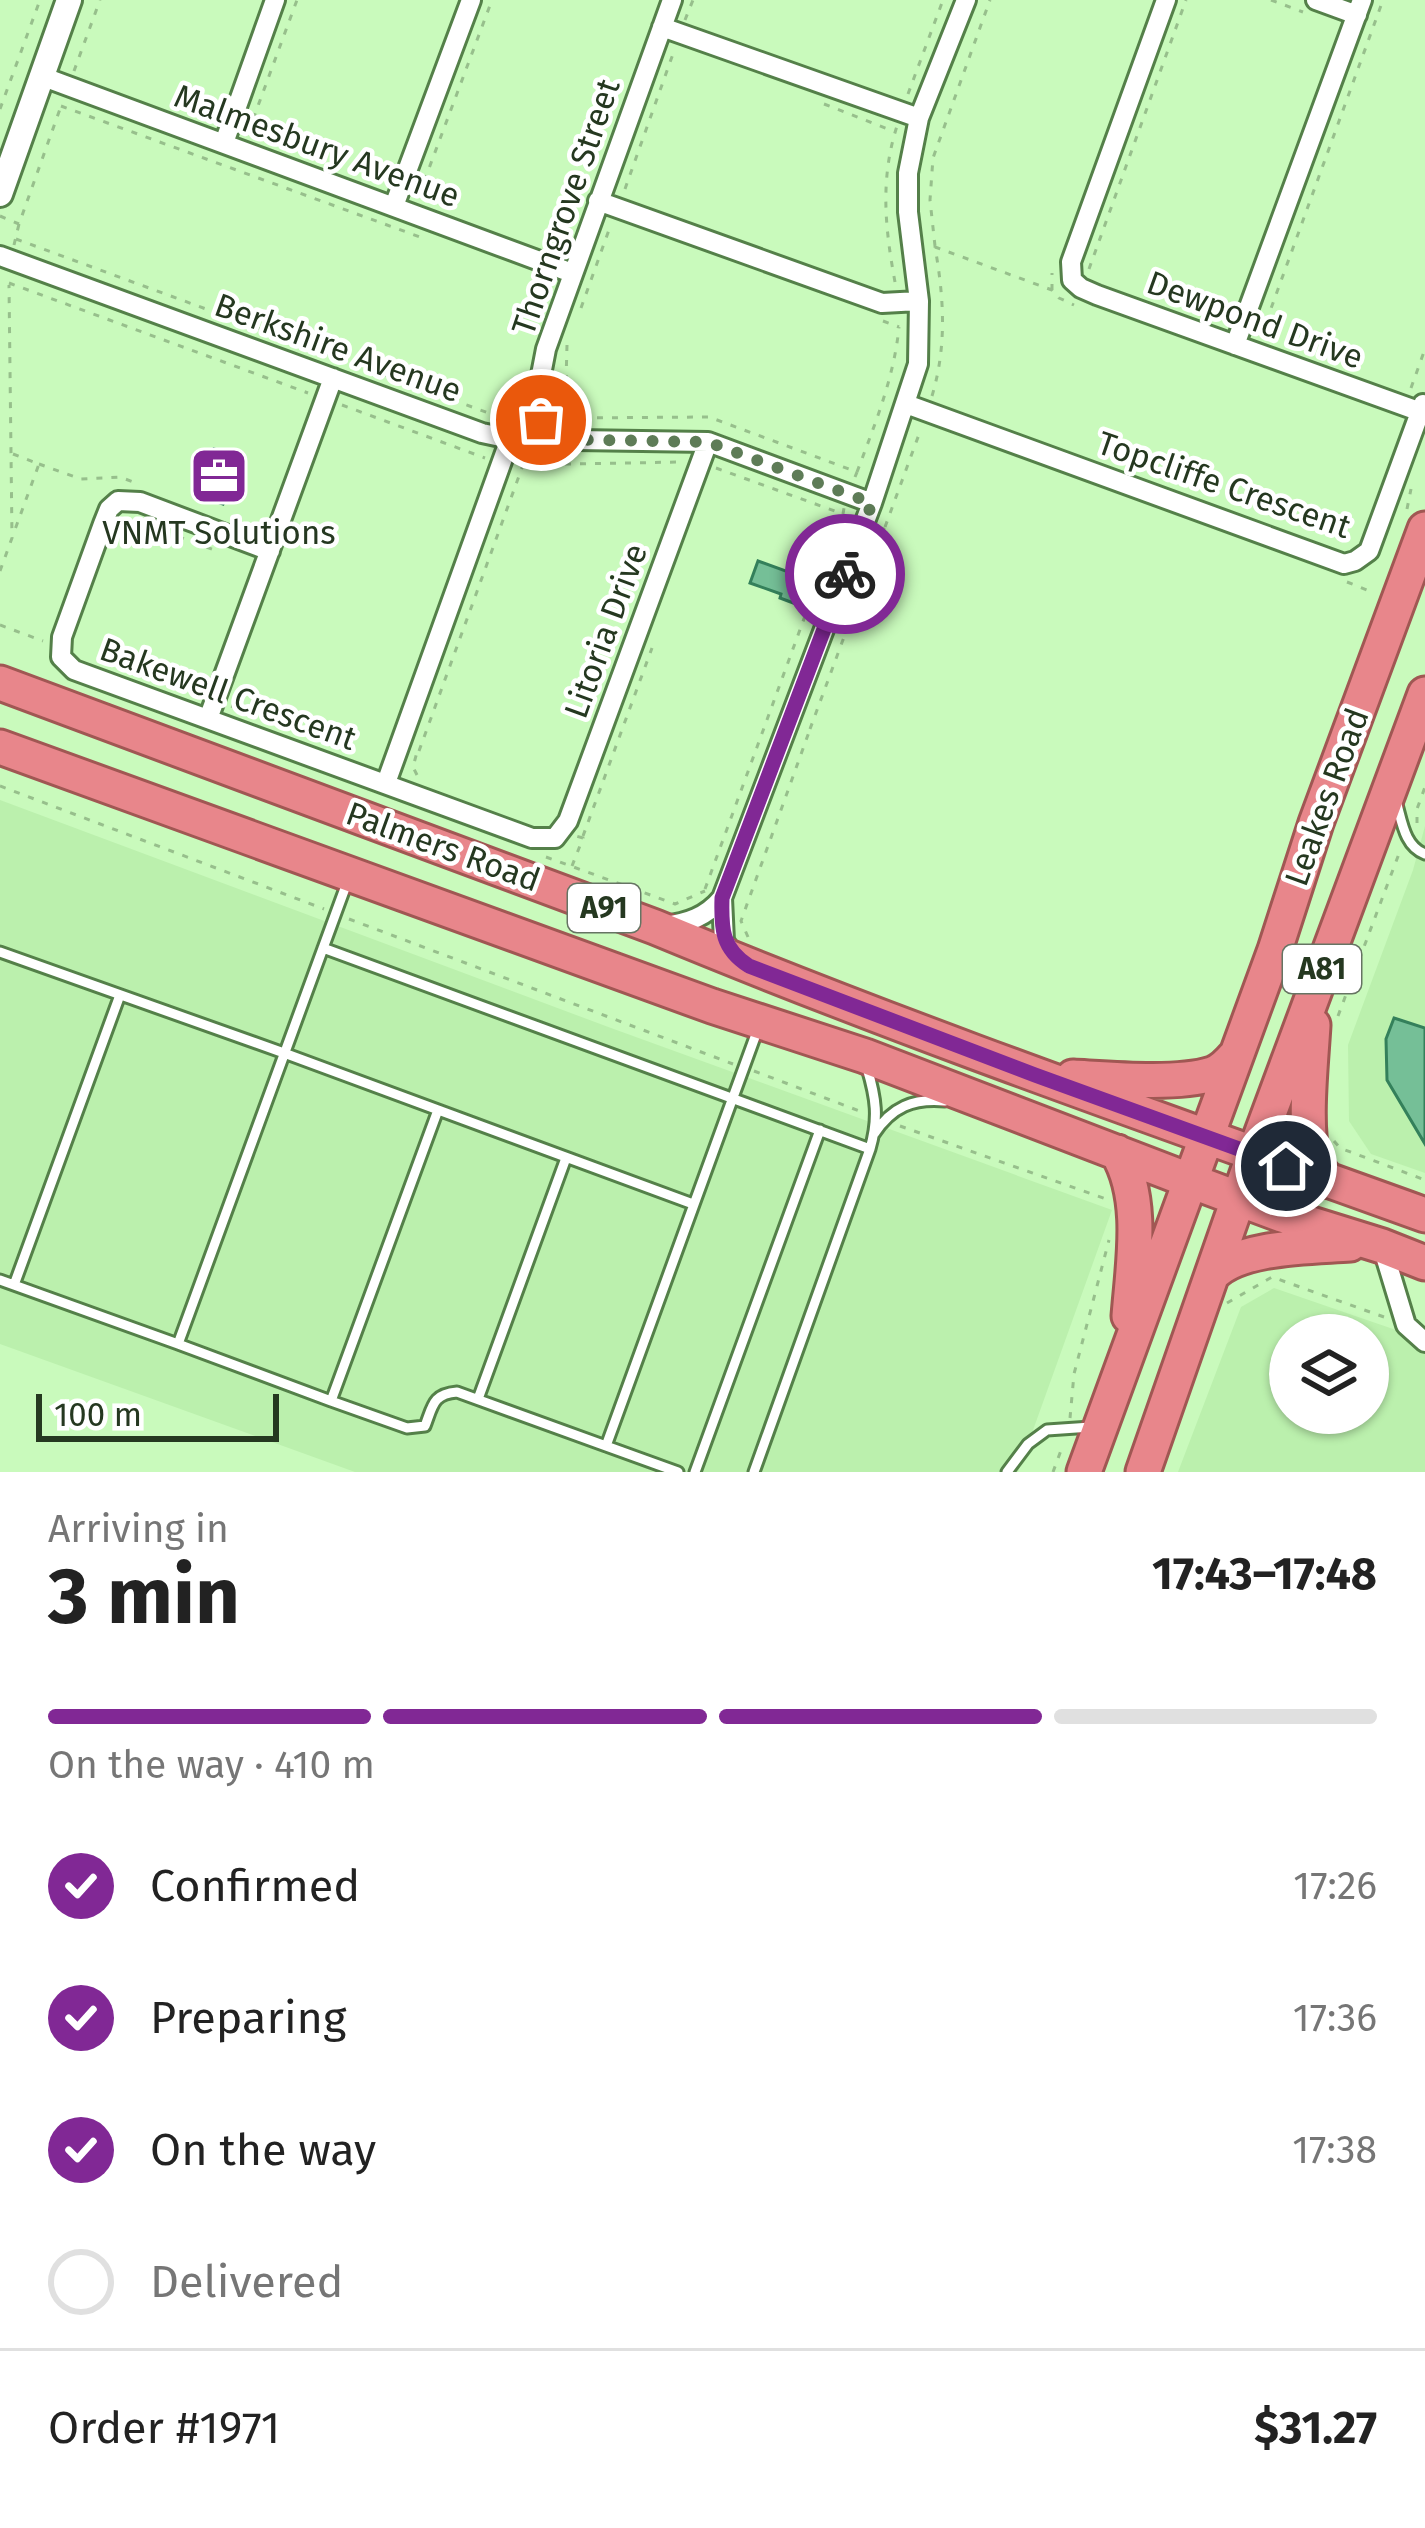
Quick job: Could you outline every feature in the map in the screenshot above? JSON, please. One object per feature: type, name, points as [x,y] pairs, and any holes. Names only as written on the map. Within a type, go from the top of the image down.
[{"type":"highway","name":"Leakes Road","points":[[1084,1472],[1085,1428],[1126,1360],[1425,529]]},
{"type":"highway","name":"Palmers Road","points":[[0,682],[1035,1075],[1425,1215]]},
{"type":"highway","name":"Leakes Road","points":[[1143,1472],[1218,1290],[1238,1198],[1406,762],[1425,694]]},
{"type":"highway","name":"Palmers Road","points":[[0,747],[865,1056],[1191,1181],[1425,1264]]},
{"type":"highway","points":[[1316,988],[1311,1143],[1316,1165],[1329,1181]]},
{"type":"highway","points":[[1035,1075],[1136,1080],[1198,1077],[1220,1071],[1235,1057]]},
{"type":"highway","points":[[1118,1152],[1133,1198],[1126,1360]]},
{"type":"highway","points":[[1218,1290],[1220,1266],[1237,1258],[1298,1248],[1376,1244]]},
{"type":"street","points":[[0,194],[69,0]]},
{"type":"street","points":[[224,143],[275,0]]},
{"type":"street","points":[[394,206],[471,0]]},
{"type":"street","name":"Thorngrove Street","points":[[542,439],[541,380],[546,349],[598,202],[671,30],[671,0]]},
{"type":"street","points":[[655,927],[694,920],[712,909],[713,894],[788,724],[906,404],[918,364],[909,302],[908,173],[919,118],[966,0]]},
{"type":"street","name":"Dewpond Drive","points":[[1166,0],[1071,262],[1072,280],[1097,296],[1235,345],[1419,400]]},
{"type":"street","points":[[1235,345],[1359,7],[1316,0]]},
{"type":"street","points":[[671,30],[919,118]]},
{"type":"street","name":"Malmesbury Avenue","points":[[41,76],[572,273]]},
{"type":"street","points":[[598,202],[882,303],[909,302]]},
{"type":"street","name":"Berkshire Avenue","points":[[6,258],[482,433],[510,439],[708,442],[872,503]]},
{"type":"street","points":[[208,719],[333,378]]},
{"type":"street","name":"Topcliffe Crescent","points":[[906,404],[1344,564],[1369,551],[1419,400]]},
{"type":"street","points":[[386,783],[510,439]]},
{"type":"street","name":"Litoria Drive","points":[[555,838],[568,821],[708,442]]},
{"type":"street","name":"Bakewell Crescent","points":[[270,551],[140,502],[118,501],[109,509],[60,648],[61,658],[74,670],[532,838],[555,838]]},
{"type":"street","points":[[713,894],[724,940],[734,956],[749,966]]},
{"type":"street","points":[[1376,1244],[1406,1325],[1425,1342]]},
{"type":"lane","points":[[1406,762],[1408,841],[1425,854]]},
{"type":"lane","points":[[178,1344],[350,874]]},
{"type":"lane","points":[[323,948],[870,1149]]},
{"type":"lane","points":[[0,952],[693,1204]]},
{"type":"lane","points":[[14,1285],[120,995]]},
{"type":"lane","points":[[606,1446],[761,1022]]},
{"type":"lane","points":[[754,1472],[879,1119],[865,1056]]},
{"type":"lane","points":[[879,1119],[921,1099],[994,1106]]},
{"type":"lane","points":[[332,1401],[438,1110]]},
{"type":"lane","points":[[695,1472],[820,1130]]},
{"type":"lane","points":[[478,1399],[566,1158]]},
{"type":"lane","points":[[0,1280],[406,1428],[425,1426],[434,1401],[442,1393],[457,1392],[678,1472]]},
{"type":"lane","points":[[1007,1472],[1028,1444],[1047,1430],[1085,1428]]},
{"type":"path","points":[[0,110],[40,0]]},
{"type":"path","points":[[68,86],[100,0]]},
{"type":"path","points":[[247,137],[297,0]]},
{"type":"path","points":[[418,200],[492,0]]},
{"type":"path","points":[[624,191],[671,30],[693,0]]},
{"type":"path","points":[[933,395],[943,349],[944,307],[930,200],[933,158],[990,0]]},
{"type":"path","points":[[1262,335],[1383,0]]},
{"type":"path","points":[[6,258],[61,106],[418,236]]},
{"type":"path","points":[[0,216],[19,224]]},
{"type":"path","points":[[581,307],[612,224]]},
{"type":"path","points":[[935,248],[1052,290],[1088,310]]},
{"type":"path","points":[[12,538],[9,283],[310,394]]},
{"type":"path","points":[[857,472],[887,388],[909,302]]},
{"type":"path","points":[[877,319],[899,327]]},
{"type":"path","points":[[565,418],[566,348]]},
{"type":"path","points":[[1419,400],[1425,349]]},
{"type":"path","points":[[884,530],[921,428]]},
{"type":"path","points":[[0,572],[39,464],[11,454]]},
{"type":"path","points":[[417,777],[413,767],[523,465],[502,463]]},
{"type":"path","points":[[713,894],[842,514]]},
{"type":"path","points":[[0,625],[60,648]]},
{"type":"path","points":[[0,636],[13,630]]},
{"type":"path","points":[[746,907],[809,732],[788,724]]},
{"type":"path","points":[[0,786],[879,1119],[1119,1204]]},
{"type":"path","points":[[1337,1017],[1397,855],[1417,824],[1425,787]]},
{"type":"path","points":[[1325,1131],[1340,1148],[1425,1180]]},
{"type":"path","points":[[1053,1472],[1085,1428],[1074,1374],[1113,1225]]},
{"type":"path","points":[[1218,1290],[1272,1277],[1406,1325]]},
{"type":"shaded area","points":[[0,800],[1112,1210],[1018,1472],[355,1472],[0,1344]]},
{"type":"shaded area","points":[[1425,826],[1425,1173],[1371,1154],[1349,1121],[1348,1045]]},
{"type":"shaded area","points":[[1274,1288],[1350,1314],[1269,1314],[1269,1434],[1389,1434],[1389,1328],[1425,1340],[1425,1472],[1178,1472],[1241,1307]]},
{"type":"building","name":"VNMT Solutions","points":[[214,449],[240,458],[223,504],[198,495]]},
{"type":"building","points":[[758,561],[808,579],[796,604],[750,583]]},
{"type":"building","points":[[1394,1018],[1425,1028],[1425,1144],[1387,1080],[1386,1039]]},
{"type":"way so far","points":[[541,420],[542,439],[708,442],[872,503],[845,574]]},
{"type":"place","name":"VNMT Solutions","points":[[219,476]]},
{"type":"route","points":[[845,574],[722,898],[724,940],[734,956],[877,1015],[1286,1166]]}]
